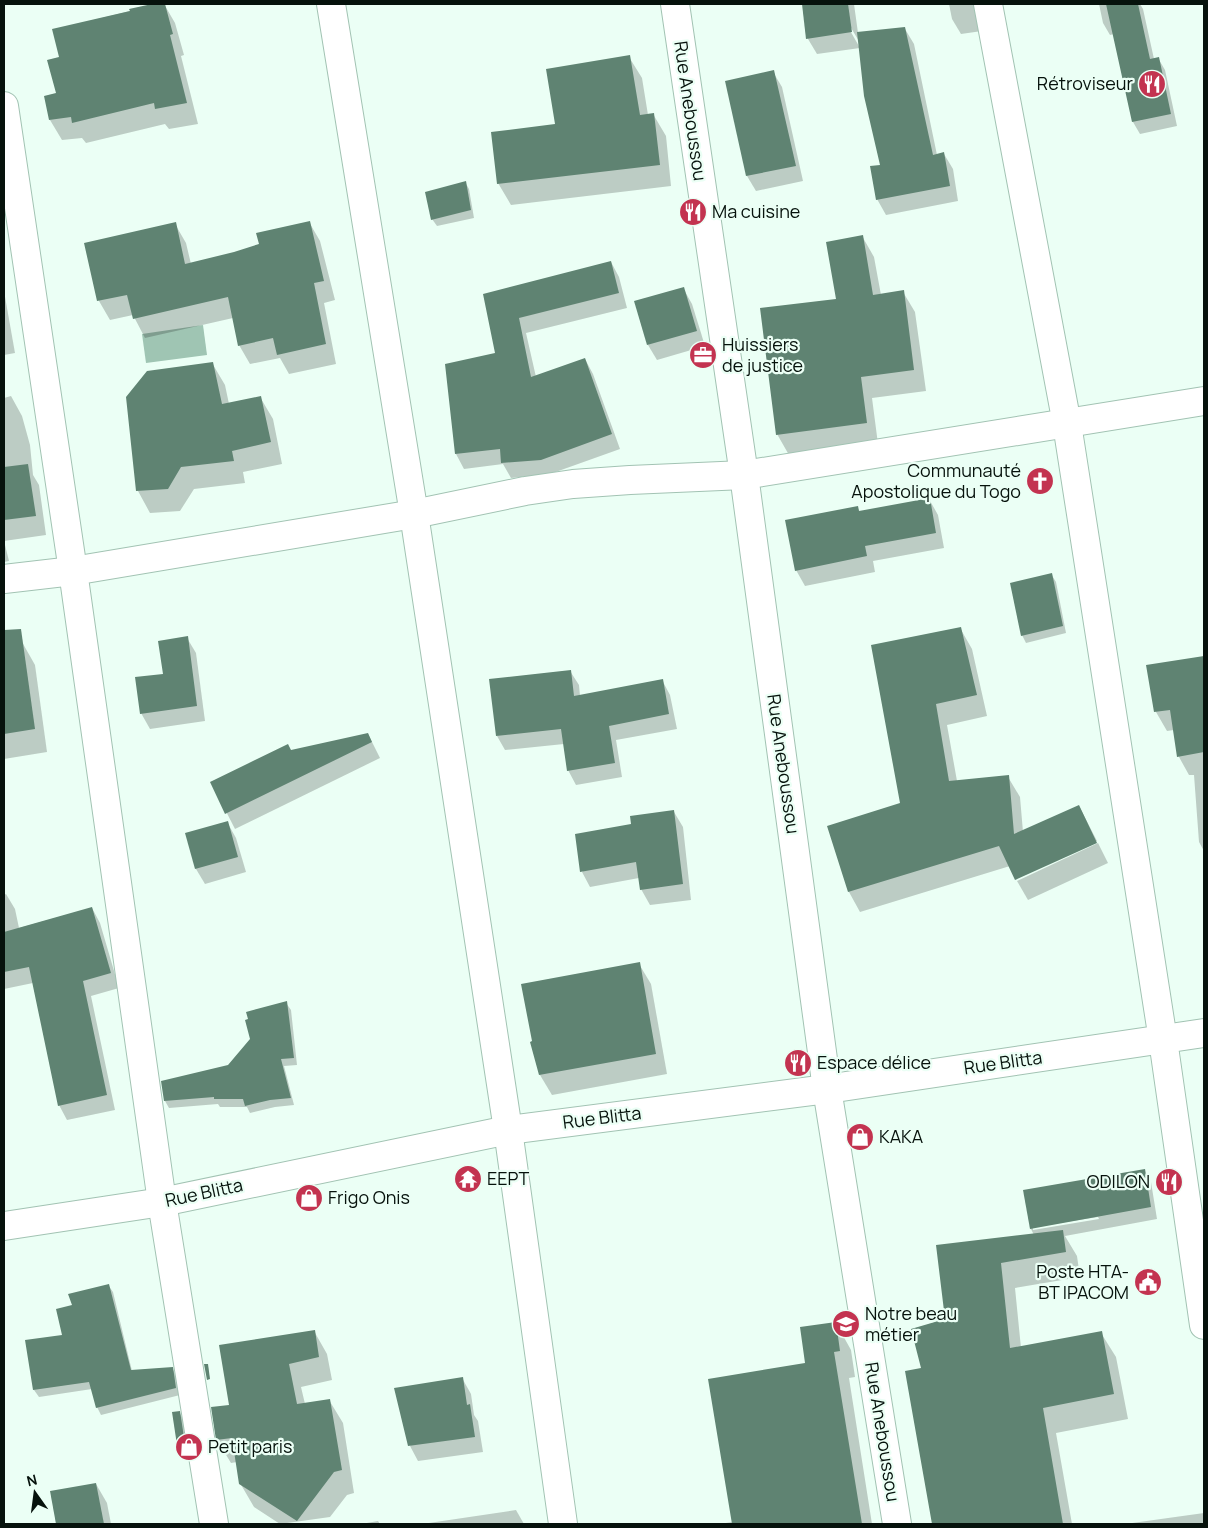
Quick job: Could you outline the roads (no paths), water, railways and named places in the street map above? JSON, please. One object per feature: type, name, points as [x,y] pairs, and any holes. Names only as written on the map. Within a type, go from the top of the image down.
[{"type":"street","points":[[331,4],[414,514],[508,1130],[563,1524]]},
{"type":"street","name":"Rue Aneboussou","points":[[675,4],[744,475],[827,1089],[897,1524]]},
{"type":"street","points":[[988,4],[1067,424],[1163,1040],[1204,1325]]},
{"type":"street","points":[[4,106],[74,571],[162,1202],[214,1524]]},
{"type":"street","points":[[4,579],[74,571],[414,514],[525,491],[573,484],[744,475],[1204,401]]},
{"type":"street","name":"Rue Blitta","points":[[4,1226],[162,1202],[508,1130],[827,1089],[1204,1033]]},
{"type":"place","name":"Rétroviseur","points":[[1152,84]]},
{"type":"place","name":"Ma cuisine","points":[[693,212]]},
{"type":"place","name":"Huissiers de justice","points":[[703,355]]},
{"type":"place","name":"Communauté Apostolique du Togo","points":[[1040,481]]},
{"type":"place","name":"Espace délice","points":[[798,1063]]},
{"type":"place","name":"KAKA","points":[[860,1137]]},
{"type":"place","name":"EEPT","points":[[468,1179]]},
{"type":"place","name":"ODILON","points":[[1169,1182]]},
{"type":"place","name":"Frigo Onis","points":[[309,1198]]},
{"type":"place","name":"Poste HTA- BT IPACOM","points":[[1148,1282]]},
{"type":"place","name":"Notre beau métier","points":[[846,1324]]},
{"type":"place","name":"Petit paris","points":[[189,1447]]}]
